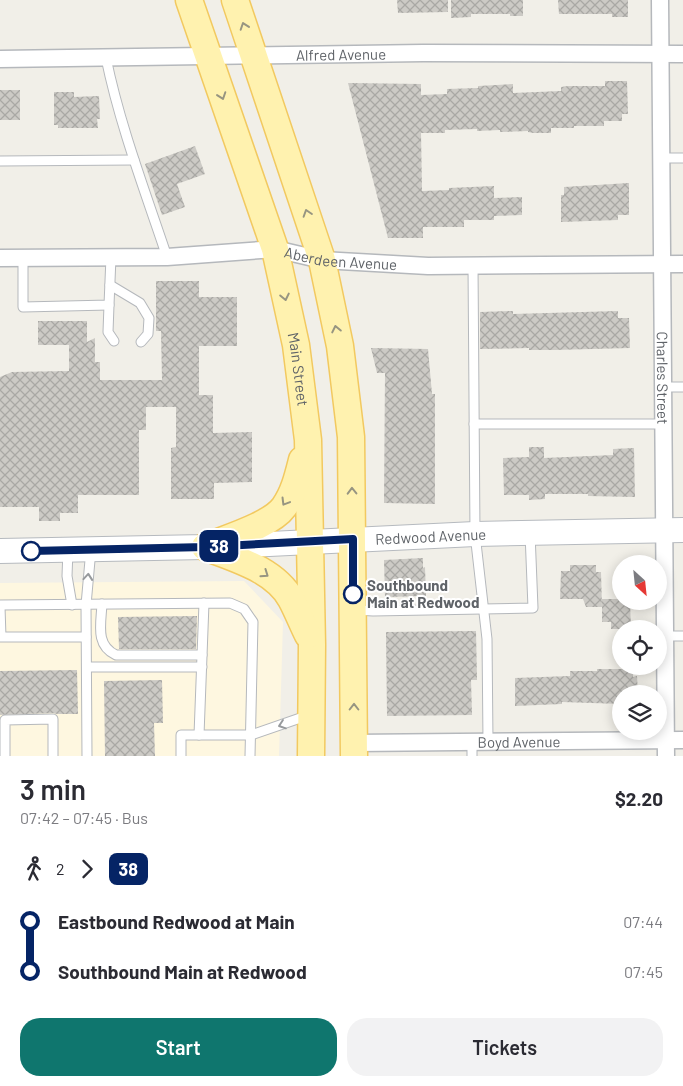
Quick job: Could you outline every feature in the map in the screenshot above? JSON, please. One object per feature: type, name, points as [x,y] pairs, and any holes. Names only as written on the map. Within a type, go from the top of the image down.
[{"type":"main road","name":"Main Street","points":[[189,0],[275,249],[296,346],[308,440],[312,645],[310,756]]},
{"type":"main road","points":[[235,0],[322,260],[340,346],[350,428],[353,539],[354,749]]},
{"type":"main road","points":[[205,547],[264,523],[284,508],[294,486],[308,440]]},
{"type":"main road","name":"Redwood Avenue","points":[[0,551],[205,547],[475,534],[673,530]]},
{"type":"main road","points":[[205,547],[254,567],[279,584],[290,598],[312,645]]},
{"type":"street","name":"Charles Street","points":[[660,0],[663,424],[673,530],[666,620]]},
{"type":"street","name":"Alfred Avenue","points":[[0,59],[423,53],[683,54]]},
{"type":"street","name":"Aberdeen Avenue","points":[[0,258],[168,257],[275,249],[322,260],[428,266],[683,264]]},
{"type":"street","name":"Charles Street","points":[[665,675],[666,748]]},
{"type":"street","name":"Boyd Avenue","points":[[354,749],[477,746],[666,748],[683,740]]},
{"type":"lane","points":[[106,58],[134,160],[168,257]]},
{"type":"lane","points":[[661,158],[683,158]]},
{"type":"lane","points":[[0,161],[134,160]]},
{"type":"lane","points":[[111,257],[108,332],[114,341]]},
{"type":"lane","points":[[23,258],[23,306],[109,305]]},
{"type":"lane","points":[[473,266],[475,534],[487,639],[477,746]]},
{"type":"lane","points":[[110,285],[140,303],[149,318],[148,334],[141,342]]},
{"type":"lane","points":[[663,387],[683,387]]},
{"type":"lane","points":[[474,424],[663,424]]},
{"type":"lane","points":[[353,609],[373,611],[533,608],[530,533]]},
{"type":"lane","points":[[87,756],[86,605],[91,549]]},
{"type":"lane","points":[[68,550],[67,576],[72,605]]},
{"type":"lane","points":[[199,735],[204,603]]},
{"type":"lane","points":[[86,637],[1,637],[0,606],[230,603],[244,609],[253,622],[250,756]]},
{"type":"lane","points":[[102,604],[102,644],[107,651],[116,655],[202,655]]},
{"type":"lane","points":[[667,636],[683,636]]},
{"type":"lane","points":[[87,667],[202,666]]},
{"type":"lane","points":[[181,756],[181,735],[251,735],[312,713]]},
{"type":"lane","points":[[5,756],[6,720],[53,719],[53,756]]},
{"type":"shaded area","points":[[244,581],[283,622],[279,756],[0,756],[0,583]]},
{"type":"building","points":[[397,0],[448,0],[448,12],[398,13]]},
{"type":"building","points":[[451,0],[523,0],[523,16],[471,14],[471,17],[451,18]]},
{"type":"building","points":[[558,0],[628,0],[628,17],[612,17],[612,14],[559,14]]},
{"type":"building","points":[[605,81],[627,81],[628,114],[622,114],[622,121],[604,121],[604,126],[551,128],[551,133],[533,133],[528,131],[500,132],[500,130],[477,131],[477,129],[445,130],[445,133],[421,133],[422,191],[494,186],[494,198],[522,197],[522,215],[494,216],[494,220],[464,220],[464,227],[423,227],[423,238],[388,238],[348,83],[421,84],[421,95],[447,94],[447,89],[513,84],[513,93],[561,91],[561,87],[568,86],[605,86]]},
{"type":"building","points":[[0,90],[20,90],[20,120],[0,120]]},
{"type":"building","points":[[54,92],[74,92],[74,97],[99,96],[100,119],[97,119],[98,128],[58,128],[58,125],[54,125]]},
{"type":"building","points":[[195,146],[205,174],[177,184],[185,207],[162,215],[145,164]]},
{"type":"building","points":[[629,183],[629,215],[618,215],[618,220],[561,222],[561,195],[564,195],[564,187]]},
{"type":"building","points":[[156,281],[199,281],[199,297],[237,297],[237,346],[199,346],[199,395],[213,395],[213,433],[252,432],[252,482],[214,483],[214,499],[171,499],[171,448],[176,447],[176,407],[146,407],[146,430],[139,430],[139,495],[78,495],[78,513],[60,513],[60,521],[39,521],[39,507],[0,507],[0,377],[12,372],[69,371],[69,345],[38,345],[38,321],[87,321],[87,342],[95,338],[95,362],[100,362],[100,380],[162,380],[161,331],[156,331]]},
{"type":"building","points":[[513,311],[513,314],[618,311],[618,318],[629,318],[630,348],[480,349],[480,312]]},
{"type":"building","points":[[371,348],[428,349],[432,394],[435,394],[435,504],[384,503],[385,373],[377,373]]},
{"type":"building","points":[[529,447],[544,447],[544,458],[613,455],[613,449],[634,448],[635,497],[545,494],[545,499],[529,500],[529,495],[504,495],[503,458],[529,457]]},
{"type":"building","points":[[423,558],[426,596],[385,597],[384,560]]},
{"type":"building","points":[[570,565],[596,565],[596,572],[601,572],[602,607],[586,607],[583,599],[560,599],[561,571],[570,571]]},
{"type":"building","points":[[602,599],[612,599],[612,610],[630,610],[631,620],[612,620],[612,629],[611,622],[602,622]]},
{"type":"building","points":[[197,616],[196,649],[119,649],[118,617]]},
{"type":"building","points":[[476,631],[477,680],[471,680],[472,715],[387,716],[386,632]]},
{"type":"building","points":[[597,669],[612,669],[612,675],[637,676],[638,685],[612,685],[612,704],[562,702],[562,704],[515,706],[515,678],[570,676],[570,671],[597,671]]},
{"type":"building","points":[[77,670],[78,714],[0,715],[0,671]]},
{"type":"building","points":[[162,680],[163,723],[154,723],[155,756],[105,756],[104,681]]},
{"type":"bus line","name":"38","points":[[31,551],[205,547],[353,539],[353,594]]},
{"type":"place","name":"Southbound Main at Redwood","points":[[353,594]]}]
